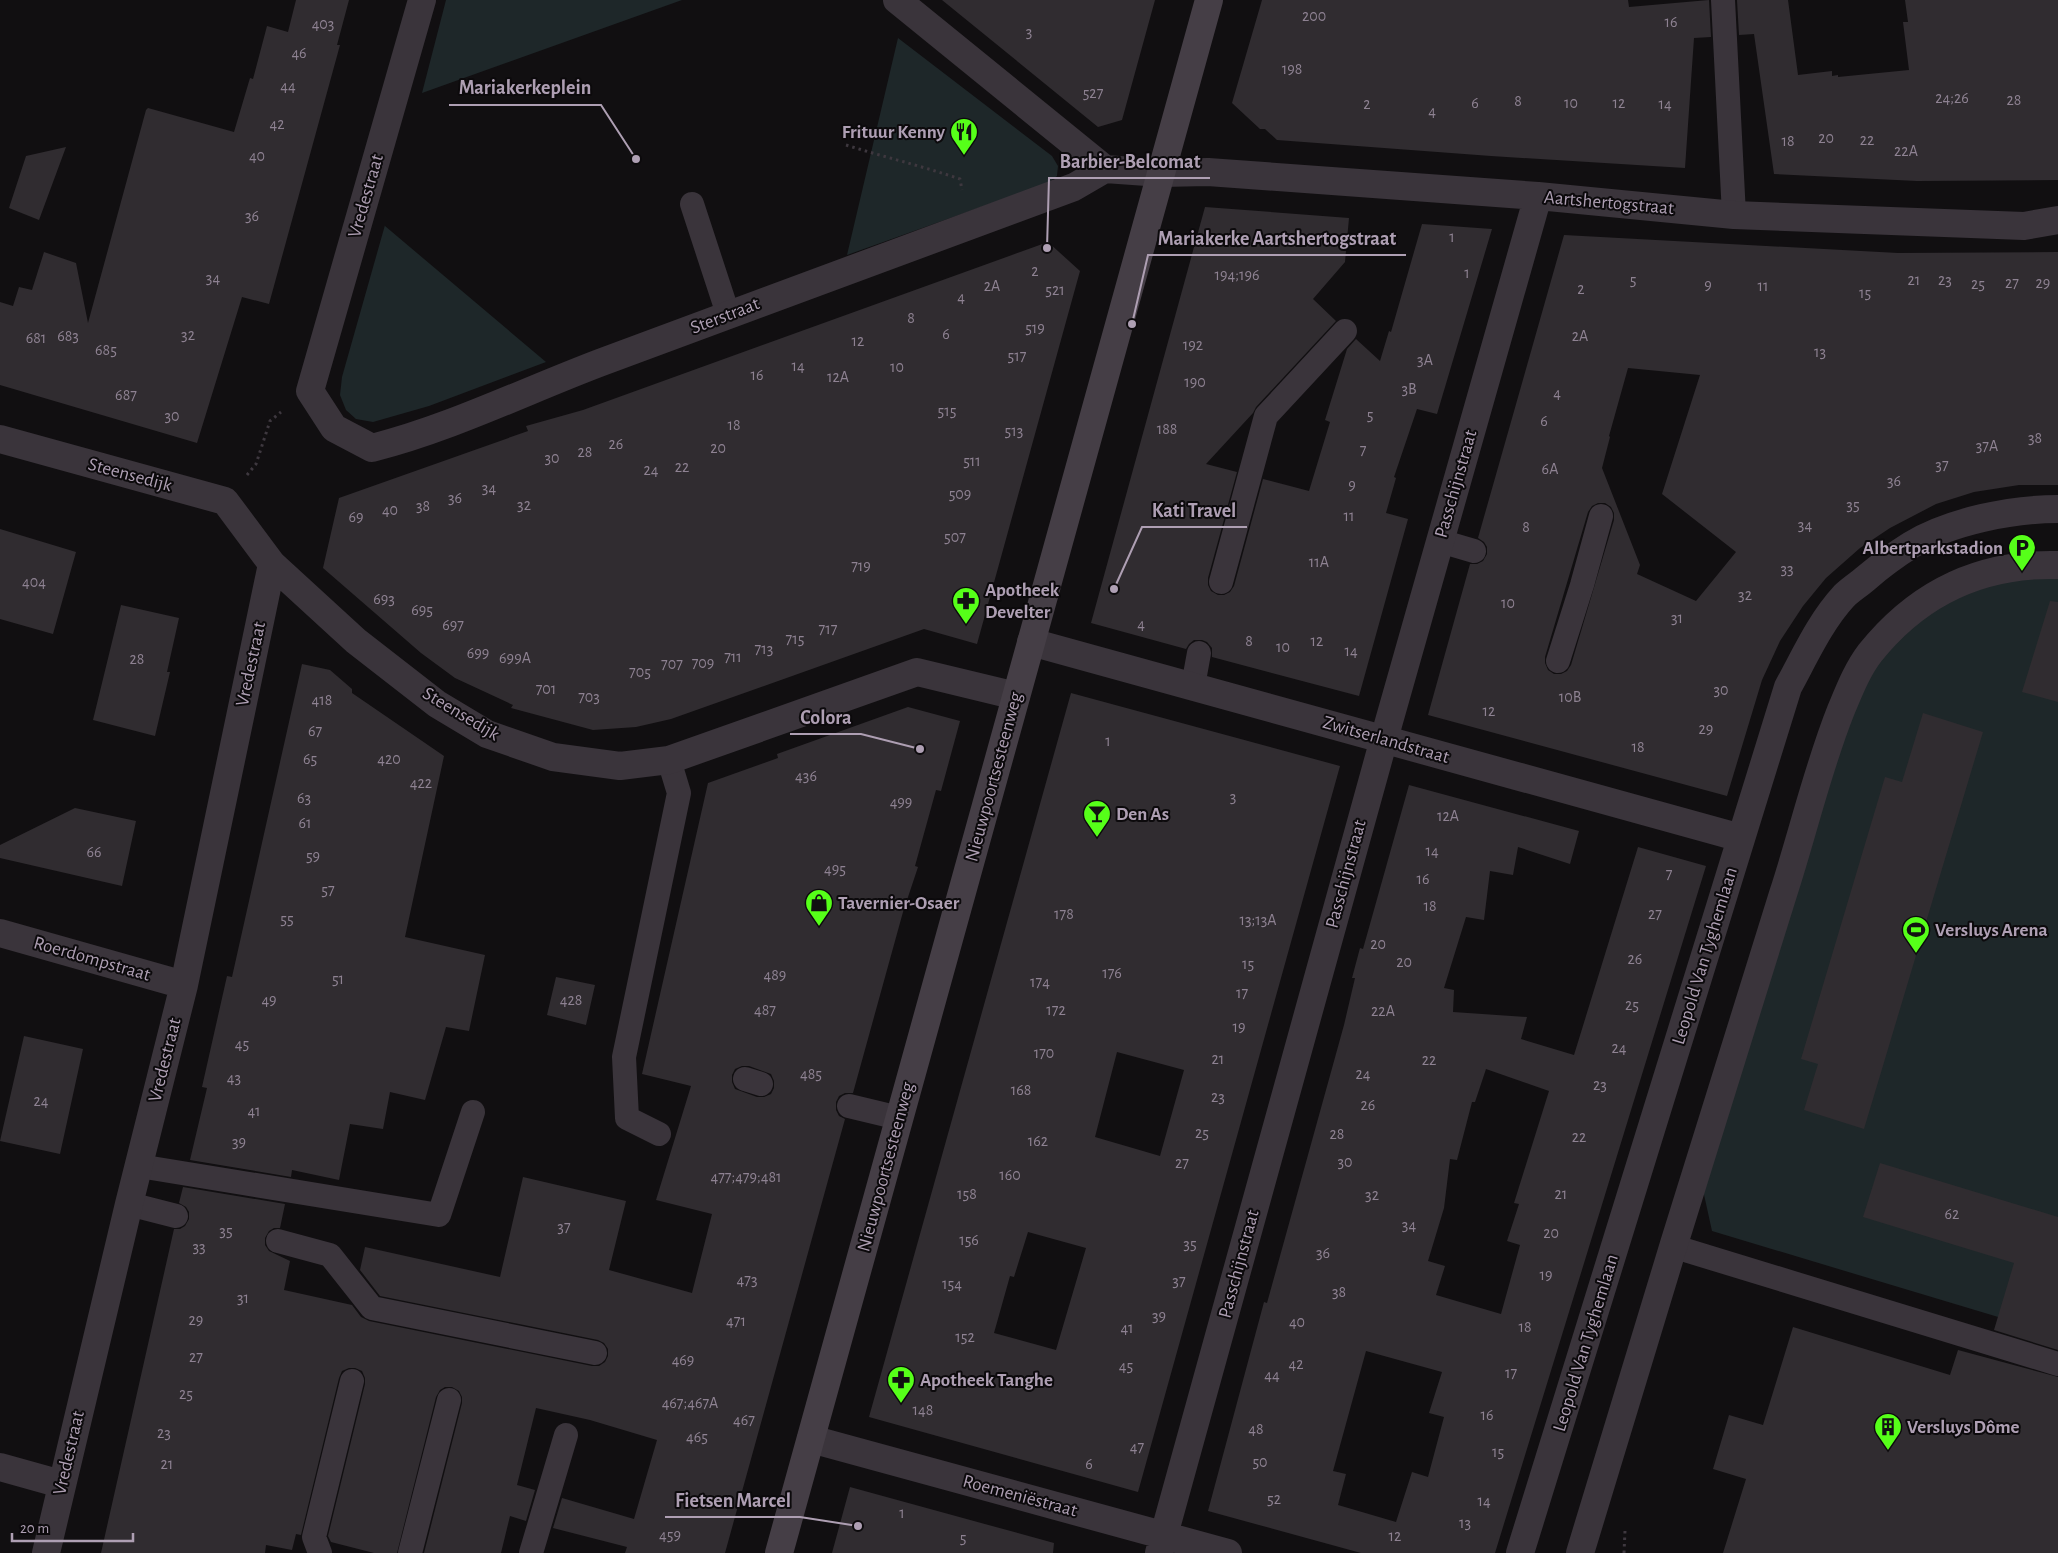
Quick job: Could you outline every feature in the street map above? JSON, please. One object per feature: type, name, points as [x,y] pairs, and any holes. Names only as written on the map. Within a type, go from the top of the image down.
[{"type":"main road","name":"Nieuwpoortsesteenweg","points":[[779,1553],[1209,0]]},
{"type":"street","name":"Vredestraat","points":[[310,391],[422,0]]},
{"type":"street","points":[[897,0],[1105,169],[1161,173]]},
{"type":"street","name":"Sterstraat","points":[[310,391],[334,428],[372,448],[408,439],[562,377],[728,314],[1074,187],[1105,169]]},
{"type":"street","name":"Aartshertogstraat","points":[[1161,173],[1208,172],[1538,196],[1734,215],[2024,226],[2058,220]]},
{"type":"street","name":"Passchijnstraat","points":[[1161,1544],[1384,739],[1538,196]]},
{"type":"street","name":"Steensedijk","points":[[0,439],[226,501],[272,564],[356,641],[437,704],[487,734],[553,757],[620,766],[669,760],[917,672],[1016,696]]},
{"type":"street","name":"Leopold Van Tyghemlaan","points":[[1520,1553],[1788,687],[1820,629],[1844,596],[1912,544],[1951,527],[1997,514],[2037,509],[2058,509]]},
{"type":"street","name":"Vredestraat","points":[[46,1553],[129,1204],[184,985],[272,564]]},
{"type":"street","points":[[1580,1553],[1672,1246],[1789,877],[1828,743],[1852,684],[1869,654],[1901,620],[1940,591],[1970,577],[2000,569],[2058,564]]},
{"type":"street","name":"Zwitserlandstraat","points":[[1032,642],[1741,838]]},
{"type":"street","name":"Roerdompstraat","points":[[0,932],[184,985]]},
{"type":"street","name":"Roemeniëstraat","points":[[811,1439],[1161,1544],[1228,1553]]},
{"type":"street","points":[[0,1467],[61,1484]]},
{"type":"lane","points":[[1723,0],[1734,215]]},
{"type":"lane","points":[[692,204],[728,314]]},
{"type":"lane","points":[[1221,582],[1266,416],[1345,331]]},
{"type":"lane","points":[[1558,661],[1573,582],[1601,516]]},
{"type":"lane","points":[[1440,541],[1474,551]]},
{"type":"lane","points":[[1193,686],[1199,653]]},
{"type":"lane","points":[[659,1134],[626,1118],[624,1057],[679,793],[669,760]]},
{"type":"lane","points":[[849,1106],[900,1118]]},
{"type":"lane","points":[[139,1166],[439,1215],[472,1112]]},
{"type":"lane","points":[[129,1204],[176,1216]]},
{"type":"lane","points":[[278,1241],[330,1255],[372,1308],[595,1353]]},
{"type":"lane","points":[[1672,1246],[2058,1364]]},
{"type":"lane","points":[[320,1553],[314,1537],[352,1381]]},
{"type":"lane","points":[[410,1553],[449,1400]]},
{"type":"lane","points":[[531,1553],[566,1435]]},
{"type":"path","points":[[846,145],[880,156],[926,167],[960,179],[973,224]]},
{"type":"path","points":[[226,501],[256,464],[270,421],[310,391]]},
{"type":"shaded area","points":[[446,0],[682,0],[422,93]]},
{"type":"shaded area","points":[[898,38],[1052,156],[1058,166],[1057,176],[1048,183],[847,255]]},
{"type":"shaded area","points":[[385,225],[546,362],[429,406],[373,422],[356,419],[346,410],[340,395],[342,377]]},
{"type":"shaded area","name":"Versluys Arena","points":[[2058,576],[2058,1335],[1712,1231],[1703,1190],[1846,718],[1874,663],[1913,621],[1960,592],[1992,582]]},
{"type":"building","points":[[296,0],[349,0],[337,45],[340,45],[269,304],[242,297],[197,443],[0,385],[0,302],[13,306],[19,287],[32,290],[44,252],[76,263],[88,323],[146,110],[148,108],[234,132],[250,78],[253,79],[267,26],[288,32]]},
{"type":"building","points":[[942,0],[1155,0],[1122,120],[1098,127]]},
{"type":"building","points":[[1262,0],[1628,0],[1629,7],[1709,0],[1711,37],[1694,38],[1685,168],[1277,140],[1265,129],[1260,129],[1232,103]]},
{"type":"building","points":[[1737,0],[1788,0],[1798,75],[1832,71],[1832,76],[1838,75],[1838,77],[1909,70],[1903,22],[1908,22],[1905,0],[2058,0],[2058,180],[1917,181],[1774,174],[1754,34],[1739,35]]},
{"type":"building","points":[[66,147],[39,220],[9,208],[26,156]]},
{"type":"building","points":[[1205,207],[1349,218],[1345,262],[1313,299],[1336,321],[1206,464],[1237,472],[1208,578],[1208,585],[1211,591],[1218,595],[1230,592],[1234,586],[1263,479],[1309,491],[1330,422],[1325,420],[1347,349],[1356,339],[1380,361],[1389,331],[1391,332],[1422,224],[1492,229],[1437,414],[1417,409],[1394,477],[1396,478],[1386,513],[1408,519],[1359,696],[1212,657],[1212,648],[1207,642],[1202,640],[1194,640],[1186,649],[1091,623]]},
{"type":"building","points":[[1564,235],[1898,253],[2058,252],[2058,485],[2019,485],[1974,492],[1936,504],[1890,528],[1860,548],[1826,578],[1803,606],[1780,641],[1762,680],[1727,796],[1428,715],[1470,564],[1477,564],[1483,561],[1487,554],[1487,547],[1478,538]],"holes":[[[1628,368],[1700,375],[1662,494],[1736,552],[1696,601],[1637,574],[1640,565],[1602,468]],[[1598,503],[1605,503],[1611,507],[1614,513],[1614,520],[1571,665],[1567,671],[1561,674],[1554,674],[1548,670],[1545,657],[1588,512],[1592,506]]]},
{"type":"building","points":[[1048,242],[1080,271],[977,644],[924,629],[671,719],[636,727],[593,730],[511,708],[513,705],[455,678],[421,653],[323,568],[339,498],[528,431],[526,426],[583,410]]},
{"type":"building","points":[[0,529],[76,552],[53,634],[0,619]]},
{"type":"building","points":[[2050,601],[2058,602],[2058,702],[2022,692]]},
{"type":"building","points":[[121,605],[179,618],[167,672],[170,672],[155,736],[93,720]]},
{"type":"building","points":[[302,664],[330,670],[352,689],[352,693],[444,756],[405,937],[485,955],[469,1031],[446,1027],[425,1100],[390,1092],[383,1129],[350,1124],[339,1180],[292,1170],[291,1177],[190,1160],[207,1088],[202,1087],[227,976],[232,977]]},
{"type":"building","points":[[1071,693],[1340,766],[1138,1492],[869,1417]],"holes":[[[1117,1052],[1184,1070],[1160,1156],[1095,1137]],[[1028,1232],[1086,1248],[1056,1350],[994,1333],[1010,1276],[1014,1277]]]},
{"type":"building","points":[[908,707],[960,721],[941,791],[936,790],[915,866],[918,867],[903,912],[853,1093],[845,1093],[839,1096],[836,1102],[836,1110],[839,1116],[845,1119],[725,1553],[625,1553],[627,1547],[553,1528],[562,1498],[634,1519],[657,1440],[590,1420],[536,1408],[517,1485],[535,1490],[526,1521],[510,1516],[501,1553],[424,1553],[462,1403],[459,1391],[452,1387],[445,1387],[440,1390],[436,1397],[397,1553],[374,1553],[331,1542],[328,1536],[365,1384],[362,1371],[349,1368],[342,1371],[339,1378],[301,1535],[296,1534],[292,1550],[266,1545],[265,1553],[101,1553],[174,1229],[180,1229],[185,1226],[189,1219],[189,1212],[186,1207],[179,1203],[183,1187],[285,1204],[280,1228],[274,1228],[269,1231],[265,1238],[265,1245],[269,1251],[290,1261],[284,1290],[352,1305],[361,1317],[369,1321],[592,1366],[599,1366],[605,1362],[608,1356],[608,1349],[604,1343],[598,1340],[380,1296],[360,1270],[365,1247],[500,1277],[523,1177],[626,1201],[609,1270],[692,1293],[712,1214],[656,1200],[691,1086],[642,1074],[708,783],[778,758],[777,754]],"holes":[[[749,1066],[771,1074],[774,1081],[774,1088],[771,1094],[757,1097],[735,1089],[732,1082],[732,1075],[735,1069]]]},
{"type":"building","points":[[1923,713],[1983,732],[1864,1129],[1804,1110],[1818,1064],[1801,1059],[1885,777],[1902,782]]},
{"type":"building","points":[[1409,785],[1579,831],[1570,864],[1518,847],[1513,875],[1490,871],[1484,920],[1466,917],[1444,988],[1454,990],[1453,1012],[1527,1017],[1521,1039],[1574,1055],[1638,847],[1706,866],[1495,1553],[1361,1553],[1208,1511],[1264,1302],[1267,1303],[1344,1025],[1355,978],[1352,978],[1360,948],[1363,949]],"holes":[[[1486,1069],[1549,1091],[1514,1203],[1519,1204],[1507,1241],[1520,1245],[1501,1314],[1436,1295],[1445,1266],[1428,1261],[1444,1208],[1450,1159],[1457,1160],[1472,1102],[1475,1102]],[[1366,1351],[1442,1372],[1429,1413],[1444,1417],[1428,1477],[1412,1472],[1396,1522],[1338,1505],[1346,1474],[1333,1471]]]},
{"type":"building","points":[[75,808],[136,821],[122,886],[0,858],[0,845]]},
{"type":"building","points":[[556,977],[595,985],[586,1025],[547,1015]]},
{"type":"building","points":[[24,1036],[83,1049],[60,1154],[0,1141]]},
{"type":"building","points":[[1880,1163],[2058,1217],[2058,1350],[1994,1330],[2014,1263],[1863,1217]]},
{"type":"building","name":"Versluys Dôme","points":[[1793,1327],[1950,1375],[1958,1350],[2058,1377],[2058,1553],[1723,1553],[1746,1479],[1713,1469],[1729,1415],[1763,1425]]},
{"type":"building","points":[[850,1487],[1054,1543],[1053,1553],[832,1553]]},
{"type":"place","name":"Frituur Kenny","points":[[964,156]]},
{"type":"place","name":"Mariakerkeplein","points":[[636,159]]},
{"type":"place","name":"Barbier-Belcomat","points":[[1047,248]]},
{"type":"place","name":"Mariakerke Aartshertogstraat","points":[[1132,324]]},
{"type":"place","name":"Albertparkstadion","points":[[2022,572]]},
{"type":"place","name":"Kati Travel","points":[[1114,589]]},
{"type":"place","name":"Apotheek Develter","points":[[966,625]]},
{"type":"place","name":"Colora","points":[[920,749]]},
{"type":"place","name":"Den As","points":[[1097,838]]},
{"type":"place","name":"Tavernier-Osaer","points":[[819,927]]},
{"type":"place","name":"Versluys Arena","points":[[1916,954]]},
{"type":"place","name":"Apotheek Tanghe","points":[[901,1404]]},
{"type":"place","name":"Versluys Dôme","points":[[1888,1451]]},
{"type":"place","name":"Fietsen Marcel","points":[[858,1526]]}]
